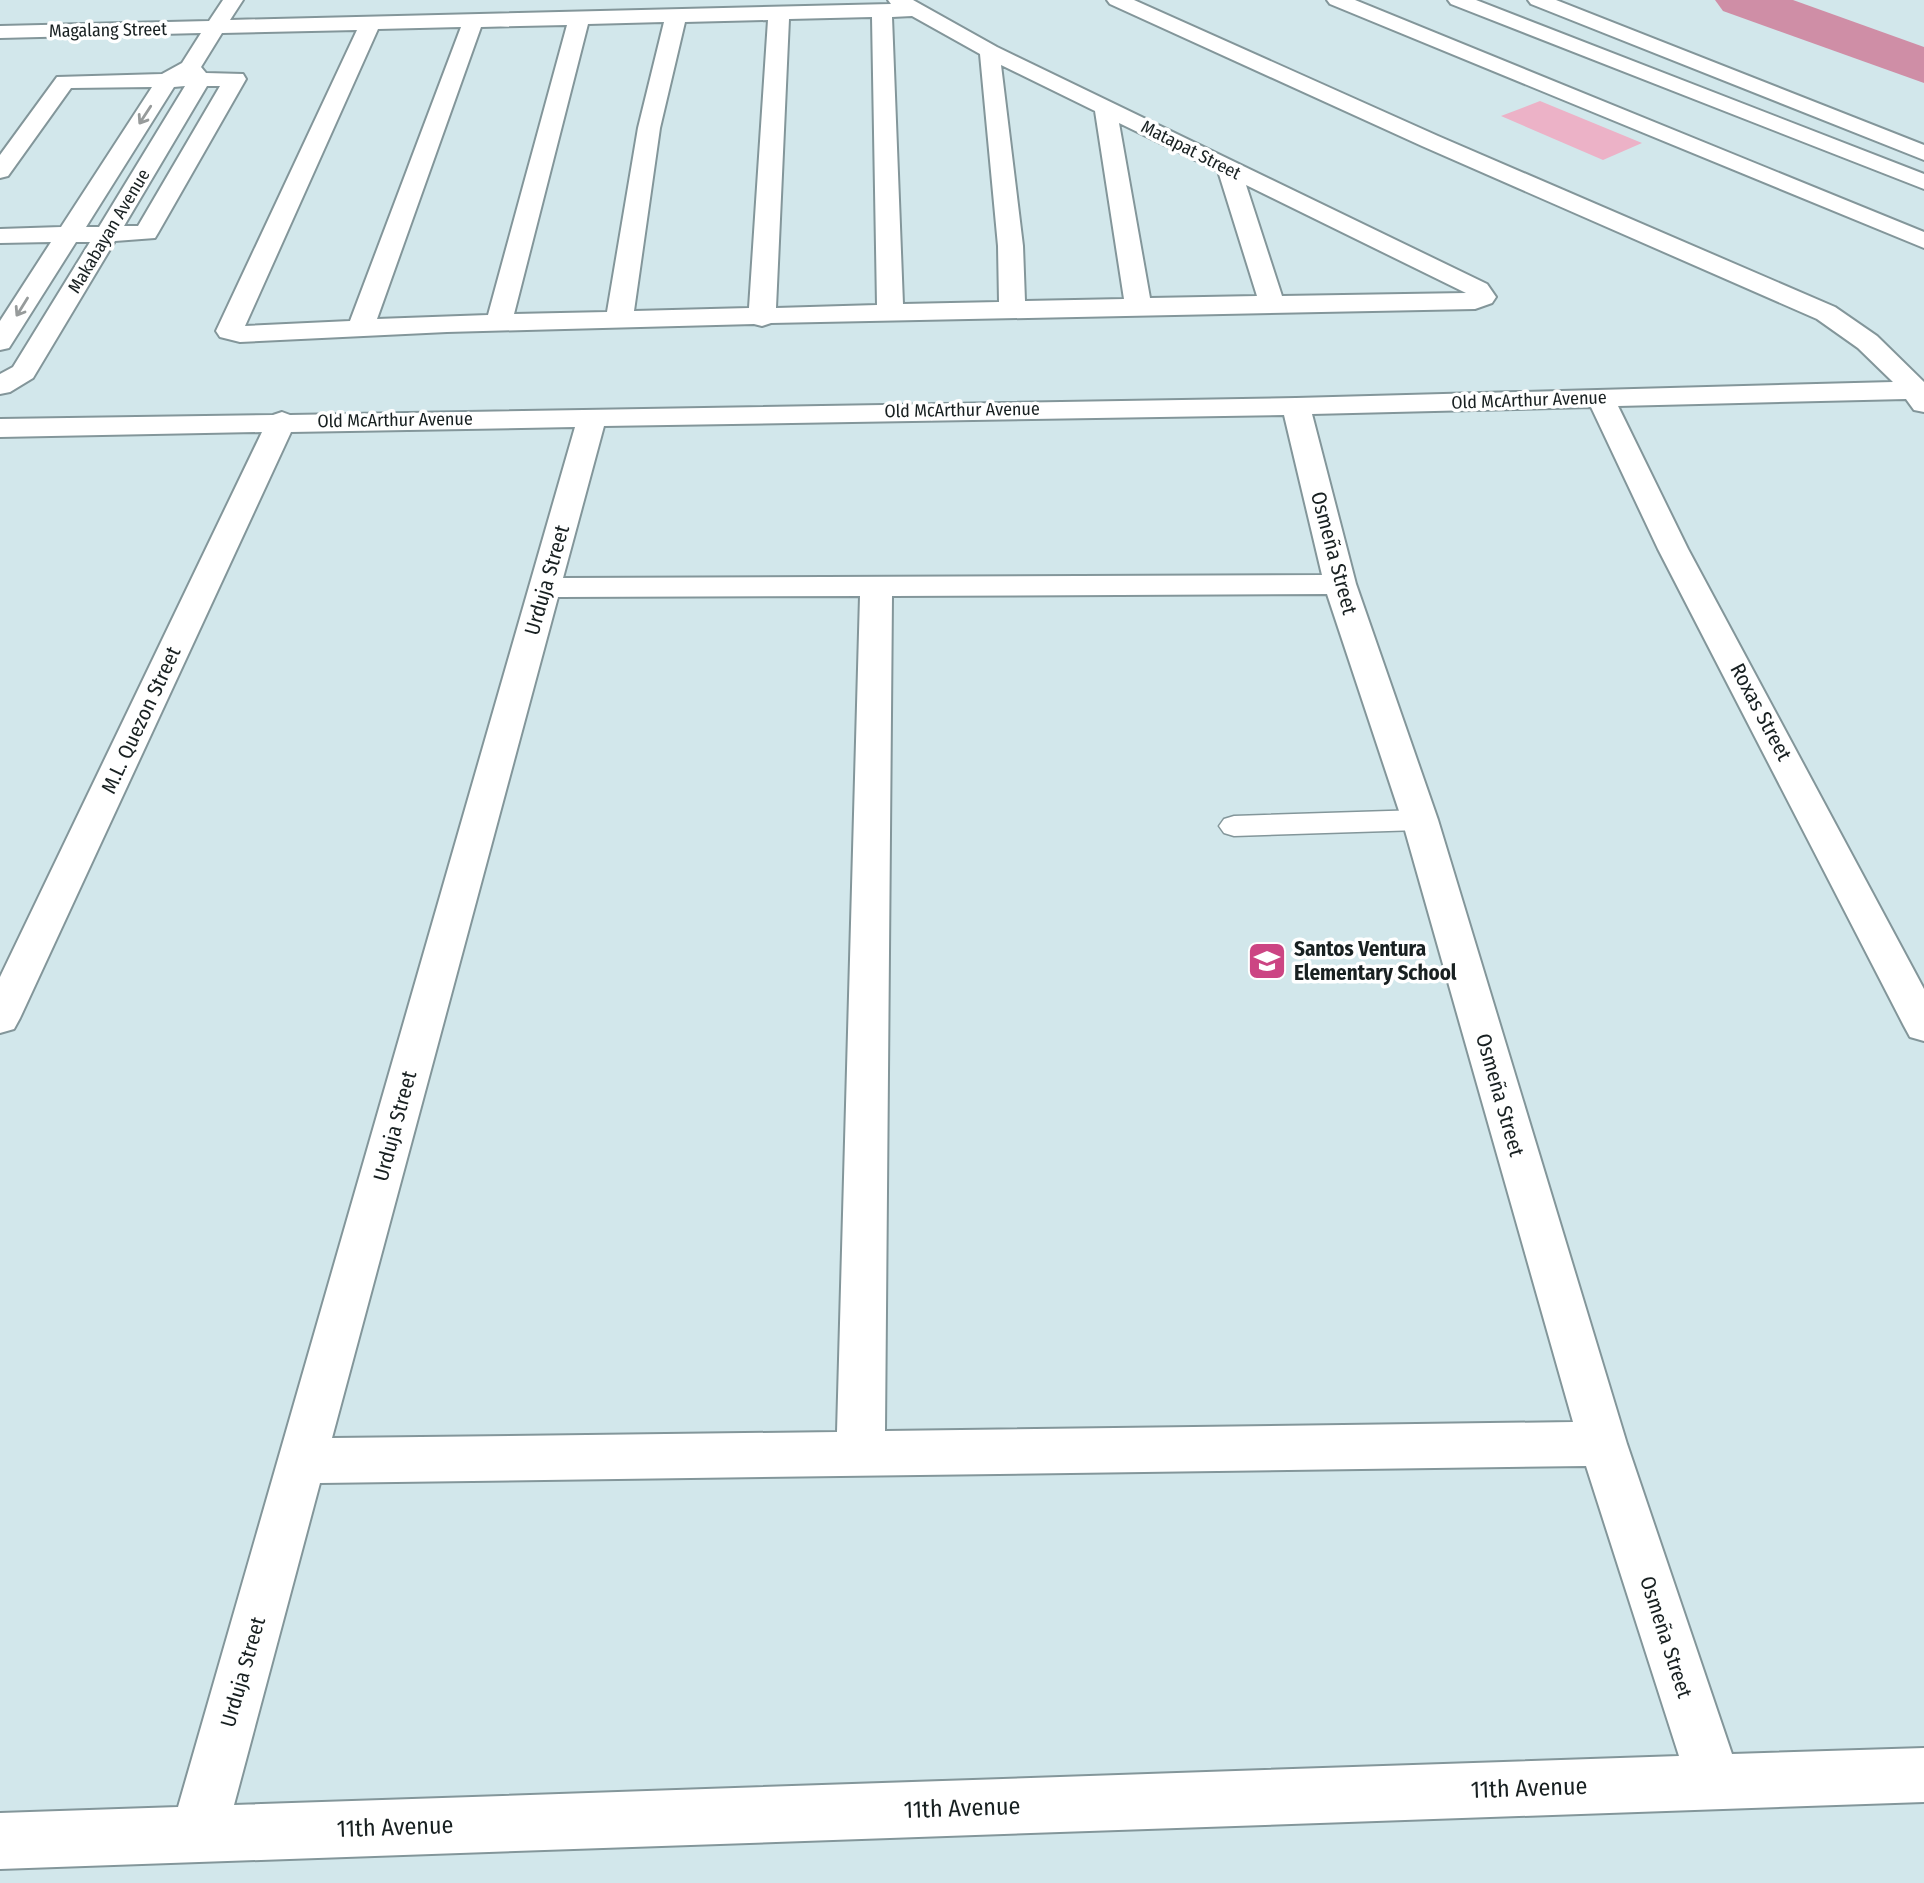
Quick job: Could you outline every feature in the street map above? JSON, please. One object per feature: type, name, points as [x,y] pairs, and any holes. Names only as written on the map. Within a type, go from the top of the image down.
[{"type":"street","name":"Makabayan Avenue","points":[[8,377],[107,234],[195,73],[215,28],[233,0]]},
{"type":"street","points":[[1117,0],[1442,146],[1826,313],[1877,347],[1921,395]]},
{"type":"street","points":[[1337,0],[1924,241]]},
{"type":"street","points":[[1458,0],[1924,182]]},
{"type":"street","points":[[1538,0],[1924,153]]},
{"type":"street","name":"Magalang Street","points":[[0,32],[370,23],[488,13],[579,18],[779,14],[898,7]]},
{"type":"street","points":[[890,313],[898,7]]},
{"type":"street","name":"Matapat Street","points":[[898,7],[1478,289],[1483,297],[1475,301],[1272,304]]},
{"type":"street","points":[[70,30],[86,10]]},
{"type":"street","points":[[361,327],[384,260],[436,130],[488,13]]},
{"type":"street","points":[[762,318],[779,14]]},
{"type":"street","points":[[619,321],[649,128],[676,16]]},
{"type":"street","points":[[499,323],[579,18]]},
{"type":"street","points":[[370,23],[229,331],[240,334],[361,327],[1272,304],[1229,169]]},
{"type":"street","points":[[990,51],[992,106],[1013,280],[1012,310]]},
{"type":"street","points":[[1532,80],[1596,56]]},
{"type":"street","name":"Makabayan Avenue","points":[[0,342],[167,80],[195,73]]},
{"type":"street","points":[[0,236],[146,233],[235,79],[195,73]]},
{"type":"street","points":[[0,171],[65,82],[167,80]]},
{"type":"street","points":[[1105,106],[1138,306]]},
{"type":"street","name":"Old McArthur Avenue","points":[[0,428],[282,421],[1296,406],[1600,397],[1921,395]]},
{"type":"street","name":"Roxas Street","points":[[1600,397],[1673,549],[1924,1026]]},
{"type":"street","name":"Osmeña Street","points":[[1296,406],[1340,584],[1420,820],[1603,1444],[1714,1781]]},
{"type":"street","name":"Urduja Street","points":[[198,1834],[592,418]]},
{"type":"street","name":"M.L. Quezon Street","points":[[0,1018],[282,421]]},
{"type":"street","points":[[544,588],[1340,584]]},
{"type":"street","points":[[861,1454],[876,587]]},
{"type":"street","points":[[302,1461],[1603,1444]]},
{"type":"street","name":"11th Avenue","points":[[0,1841],[1924,1775]]},
{"type":"lane","points":[[1234,826],[1420,820]]},
{"type":"shaded area","points":[[1540,101],[1642,143],[1603,160],[1501,116]]},
{"type":"waterway","points":[[1742,0],[1924,66]]},
{"type":"place","name":"Santos Ventura Elementary School","points":[[1267,961]]}]
